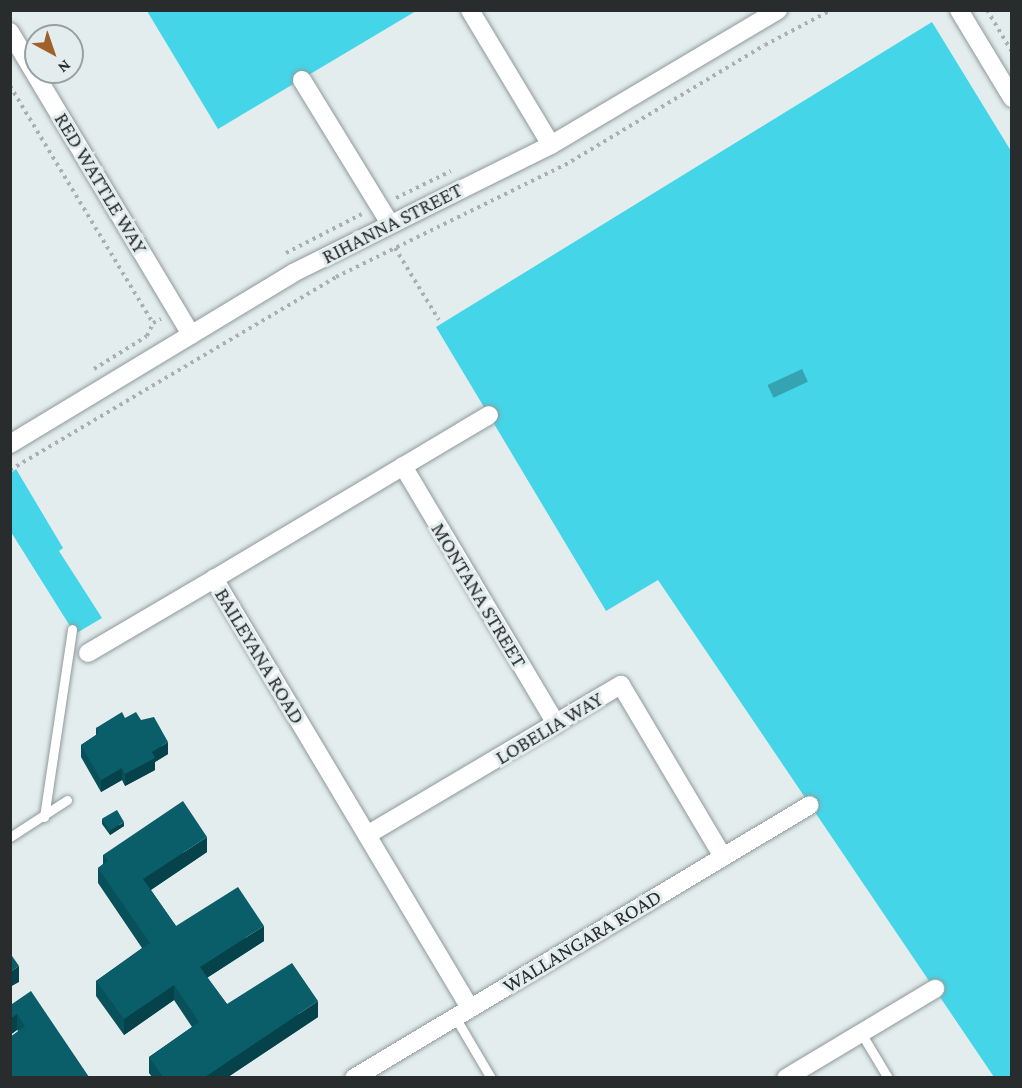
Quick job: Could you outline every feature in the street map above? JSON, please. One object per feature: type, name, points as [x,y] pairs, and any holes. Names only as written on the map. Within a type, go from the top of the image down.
[{"type":"street","points":[[470,10],[551,144]]},
{"type":"street","name":"RIHANNA STREET","points":[[10,444],[293,273],[389,222],[551,144],[744,18],[778,10]]},
{"type":"street","points":[[959,10],[1011,98]]},
{"type":"street","name":"RED WATTLE WAY","points":[[10,32],[191,334]]},
{"type":"street","points":[[302,80],[389,222]]},
{"type":"street","name":"BAILEYANA ROAD","points":[[462,1012],[367,835],[214,579],[489,415]]},
{"type":"street","name":"MONTANA STREET","points":[[403,466],[556,724]]},
{"type":"street","points":[[88,653],[214,579]]},
{"type":"street","name":"LOBELIA WAY","points":[[367,835],[621,685],[723,857]]},
{"type":"street","name":"WALLANGARA ROAD","points":[[354,1077],[810,806]]},
{"type":"street","points":[[786,1077],[934,989]]},
{"type":"lane","points":[[44,817],[72,629]]},
{"type":"lane","points":[[10,837],[68,800]]},
{"type":"lane","points":[[462,1012],[491,1077]]},
{"type":"lane","points":[[861,1033],[888,1077]]},
{"type":"path","points":[[10,470],[336,277],[605,144],[765,45],[831,10]]},
{"type":"path","points":[[987,10],[1011,52]]},
{"type":"path","points":[[10,86],[153,323]]},
{"type":"path","points":[[395,248],[440,320]]},
{"type":"shaded area","points":[[147,11],[416,11],[218,129]]},
{"type":"shaded area","points":[[932,22],[1011,151],[1011,1077],[994,1077],[658,580],[606,611],[436,327]]},
{"type":"shaded area","points":[[802,369],[808,382],[773,398],[768,385]]},
{"type":"shaded area","points":[[16,469],[63,548],[59,551],[102,618],[75,634],[11,532],[11,473]]},
{"type":"building","points":[[122,712],[125,718],[136,712],[141,720],[154,717],[168,742],[152,752],[155,758],[125,774],[122,768],[101,780],[81,745],[99,733],[96,728]]},
{"type":"building","points":[[183,801],[207,837],[143,879],[176,926],[238,887],[264,926],[200,967],[227,1004],[292,963],[318,1001],[205,1077],[163,1077],[149,1057],[199,1022],[174,985],[124,1019],[96,981],[150,943],[98,868],[108,861],[103,855]]},
{"type":"building","points":[[117,810],[124,822],[109,831],[102,818]]},
{"type":"building","points":[[10,953],[19,966],[10,972]]},
{"type":"building","points":[[31,991],[89,1077],[10,1077],[10,1037],[25,1026],[17,1014],[10,1019],[10,1001],[12,1004]]}]
